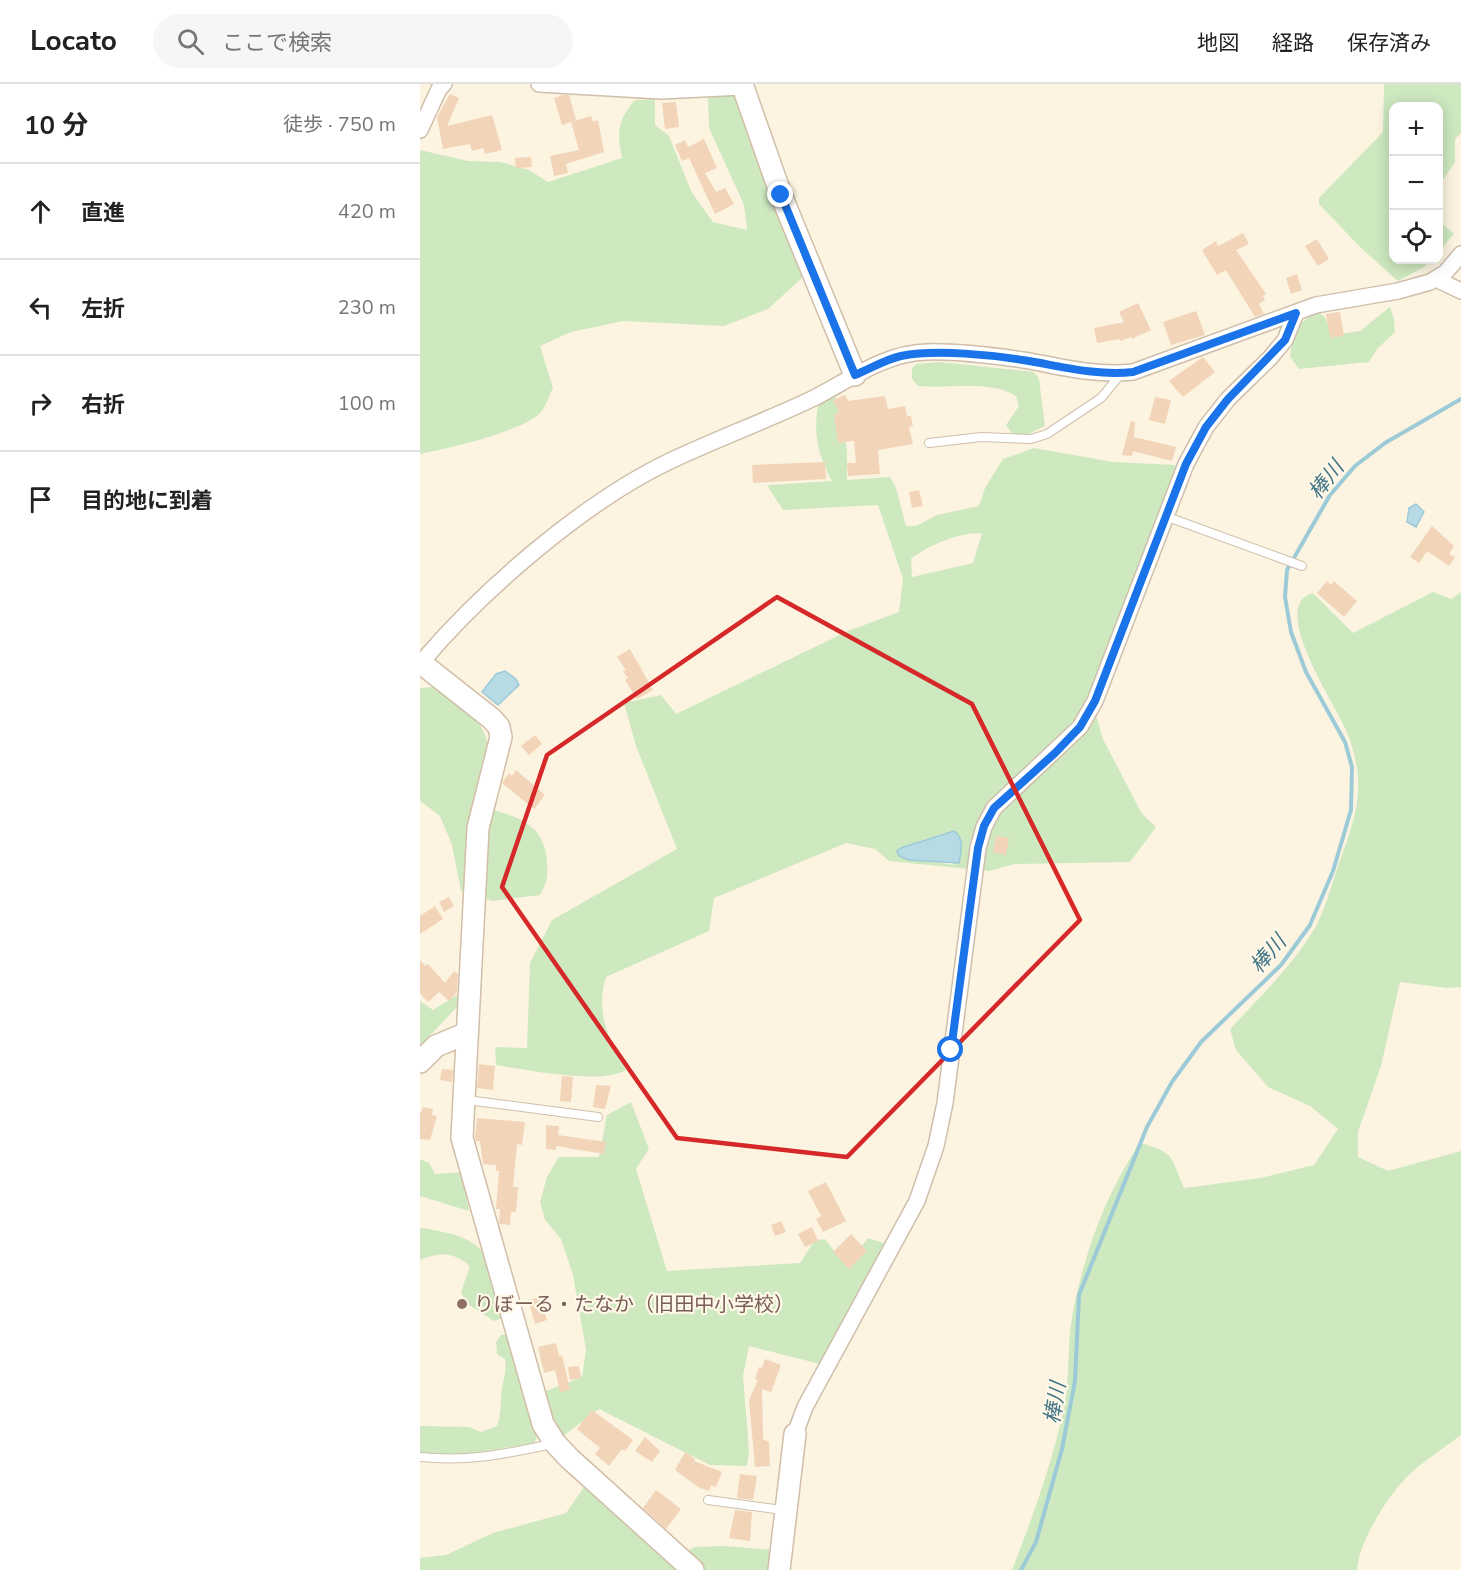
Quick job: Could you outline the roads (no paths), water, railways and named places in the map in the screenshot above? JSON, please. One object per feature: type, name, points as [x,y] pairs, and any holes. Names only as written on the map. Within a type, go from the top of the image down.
[{"type":"street","points":[[420,130],[439,89],[444,84]]},
{"type":"street","points":[[539,84],[661,91],[743,86],[781,195],[855,375]]},
{"type":"street","points":[[693,1570],[555,1443],[543,1424],[503,1274],[462,1138],[462,1100],[474,944],[478,828],[501,737],[499,727],[492,719],[420,663],[442,638],[515,568],[596,506],[666,463],[813,398],[855,375],[899,356],[926,352],[1027,361],[1085,372],[1133,372],[1331,302],[1415,287],[1436,279],[1461,254]]},
{"type":"street","points":[[1436,279],[1461,291]]},
{"type":"street","points":[[779,1570],[795,1434],[806,1407],[917,1201],[936,1146],[945,1103],[978,848],[984,826],[994,808],[1055,753],[1085,718],[1095,701],[1186,464],[1206,427],[1228,399],[1285,340],[1296,313]]},
{"type":"street","points":[[420,1062],[436,1046],[467,1033]]},
{"type":"lane","points":[[929,443],[981,437],[1031,439],[1047,434],[1101,398],[1122,373]]},
{"type":"lane","points":[[1165,516],[1302,567]]},
{"type":"lane","points":[[462,1100],[598,1117]]},
{"type":"lane","points":[[420,1457],[455,1461],[483,1458],[555,1443]]},
{"type":"lane","points":[[708,1500],[731,1505],[785,1510]]},
{"type":"water","points":[[1416,504],[1424,512],[1416,527],[1407,522],[1409,508]]},
{"type":"water","points":[[505,671],[516,679],[519,685],[498,705],[482,692],[496,674]]},
{"type":"water","points":[[954,831],[961,841],[959,863],[909,860],[899,856],[897,851],[901,848]]},
{"type":"waterway","name":"棒川","points":[[1021,1570],[1036,1542],[1062,1449],[1075,1381],[1079,1295],[1147,1127],[1172,1082],[1201,1042],[1281,965],[1310,925],[1333,871],[1351,810],[1352,767],[1345,742],[1306,672],[1291,632],[1285,597],[1287,570],[1330,495],[1355,466],[1385,443],[1461,399]]},
{"type":"place","name":"りぼーる・たなか（旧田中小学校）","points":[[462,1304]]}]
